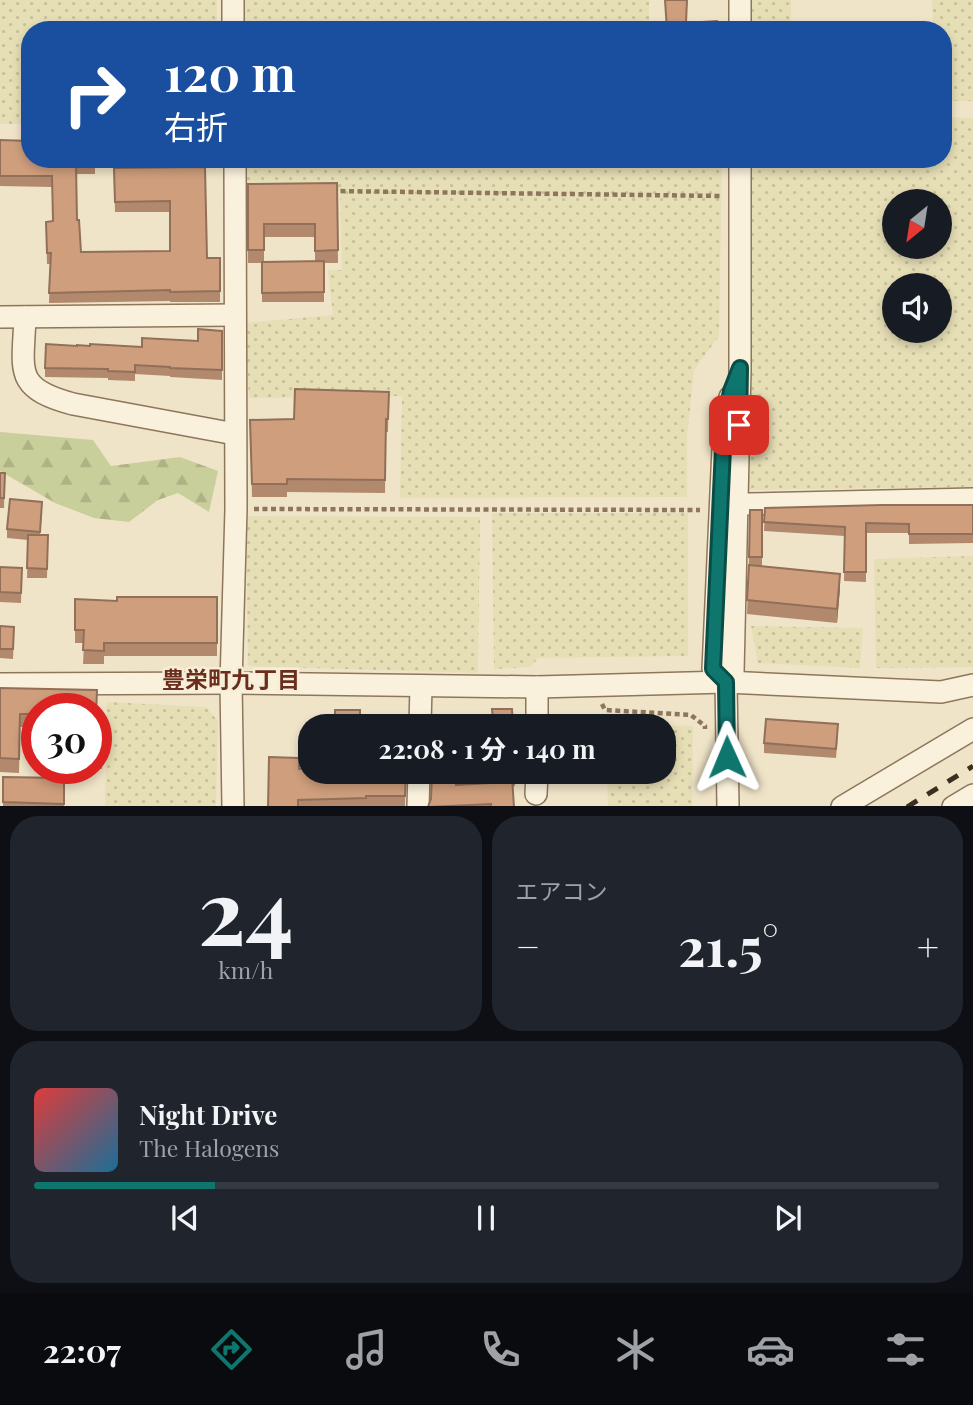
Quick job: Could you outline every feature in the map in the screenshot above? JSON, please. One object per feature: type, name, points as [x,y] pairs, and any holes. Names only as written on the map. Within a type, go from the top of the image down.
[{"type":"street","points":[[233,0],[233,21]]},
{"type":"street","points":[[740,0],[740,21]]},
{"type":"street","points":[[233,806],[231,683],[236,509],[235,168]]},
{"type":"street","points":[[728,806],[726,682],[733,673],[740,369],[740,168]]},
{"type":"street","points":[[0,317],[235,315]]},
{"type":"street","points":[[25,317],[23,369],[30,384],[49,398],[235,434]]},
{"type":"street","points":[[748,504],[973,499]]},
{"type":"street","points":[[0,684],[231,683],[537,687],[726,682],[941,692],[973,685]]},
{"type":"street","points":[[420,714],[421,686]]},
{"type":"street","points":[[537,687],[537,714]]},
{"type":"street","points":[[844,806],[973,729]]},
{"type":"street","points":[[418,806],[419,784]]},
{"type":"street","points":[[537,784],[537,794]]},
{"type":"street","points":[[955,806],[973,795]]},
{"type":"path","points":[[331,191],[740,197]]},
{"type":"path","points":[[236,509],[703,510],[703,500]]},
{"type":"path","points":[[591,686],[605,710],[691,715],[705,726],[705,739]]},
{"type":"shaded area","points":[[0,0],[217,0],[217,21],[21,21],[21,124],[0,124]]},
{"type":"shaded area","points":[[244,0],[649,0],[649,21],[244,21]]},
{"type":"shaded area","points":[[750,0],[791,0],[791,21],[751,21]]},
{"type":"shaded area","points":[[932,0],[973,0],[973,101],[952,101],[952,21],[933,21]]},
{"type":"shaded area","points":[[952,117],[973,118],[973,487],[746,490],[750,168],[952,168]]},
{"type":"shaded area","points":[[246,168],[722,168],[719,336],[694,370],[687,437],[687,497],[400,498],[402,396],[249,398],[245,323],[333,315],[328,270],[342,270],[340,191],[246,186]]},
{"type":"shaded area","points":[[492,513],[688,513],[688,656],[538,658],[531,667],[494,669]]},
{"type":"shaded area","points":[[246,516],[480,517],[478,673],[248,666]]},
{"type":"shaded area","points":[[973,556],[973,667],[876,668],[874,559]]},
{"type":"shaded area","points":[[751,626],[863,628],[860,668],[758,663]]},
{"type":"shaded area","points":[[112,702],[206,707],[218,721],[216,806],[105,806],[105,784],[112,784]]},
{"type":"shaded area","points":[[676,726],[693,726],[692,806],[608,806],[607,784],[676,784]]},
{"type":"green space","points":[[0,432],[93,440],[111,466],[180,457],[218,471],[209,512],[178,493],[158,500],[129,522],[94,518],[55,503],[0,471]]},
{"type":"building","points":[[665,0],[687,0],[686,21],[666,21]]},
{"type":"building","points":[[0,140],[21,141],[21,168],[76,168],[77,220],[81,252],[170,251],[170,201],[115,202],[114,168],[205,168],[207,258],[220,258],[220,291],[49,293],[51,253],[47,253],[46,222],[53,221],[52,176],[0,176]]},
{"type":"building","points":[[337,183],[338,250],[315,251],[315,224],[264,224],[264,250],[248,250],[248,184]]},
{"type":"building","points":[[324,261],[324,292],[262,293],[262,262]]},
{"type":"building","points":[[198,329],[222,331],[222,370],[135,365],[135,372],[45,368],[46,344],[142,347],[142,338],[198,341]]},
{"type":"building","points":[[295,389],[389,392],[385,480],[287,479],[287,484],[252,484],[250,420],[294,419]]},
{"type":"building","points":[[0,473],[5,473],[4,498],[0,498]]},
{"type":"building","points":[[10,499],[42,502],[40,532],[7,529]]},
{"type":"building","points":[[973,505],[973,534],[909,534],[909,524],[866,523],[866,572],[844,572],[845,527],[764,522],[765,508]]},
{"type":"building","points":[[750,510],[762,510],[762,557],[749,557]]},
{"type":"building","points":[[28,535],[48,535],[47,569],[27,568]]},
{"type":"building","points":[[749,565],[840,574],[837,609],[747,600]]},
{"type":"building","points":[[0,567],[22,568],[21,593],[0,592]]},
{"type":"building","points":[[117,597],[217,597],[217,643],[104,643],[104,651],[83,650],[84,630],[75,630],[75,599],[117,601]]},
{"type":"building","points":[[0,626],[14,627],[13,649],[0,649]]},
{"type":"building","points":[[0,688],[97,690],[97,693],[21,693],[19,759],[0,758]]},
{"type":"building","points":[[492,709],[512,709],[512,714],[492,714]]},
{"type":"building","points":[[335,710],[360,710],[360,714],[335,714]]},
{"type":"building","points":[[766,719],[838,724],[836,749],[764,743]]},
{"type":"building","points":[[269,757],[298,758],[298,784],[406,784],[405,796],[298,800],[298,806],[268,806]]},
{"type":"building","points":[[3,777],[21,777],[21,784],[64,784],[64,804],[3,802]]},
{"type":"building","points":[[432,784],[512,784],[514,806],[428,806]]},
{"type":"railway","points":[[909,806],[973,766]]},
{"type":"district","name":"豊栄町九丁目","points":[[231,680]]},
{"type":"route","points":[[727,757],[726,682],[713,669],[724,426],[731,391],[740,368],[739,425]]}]
